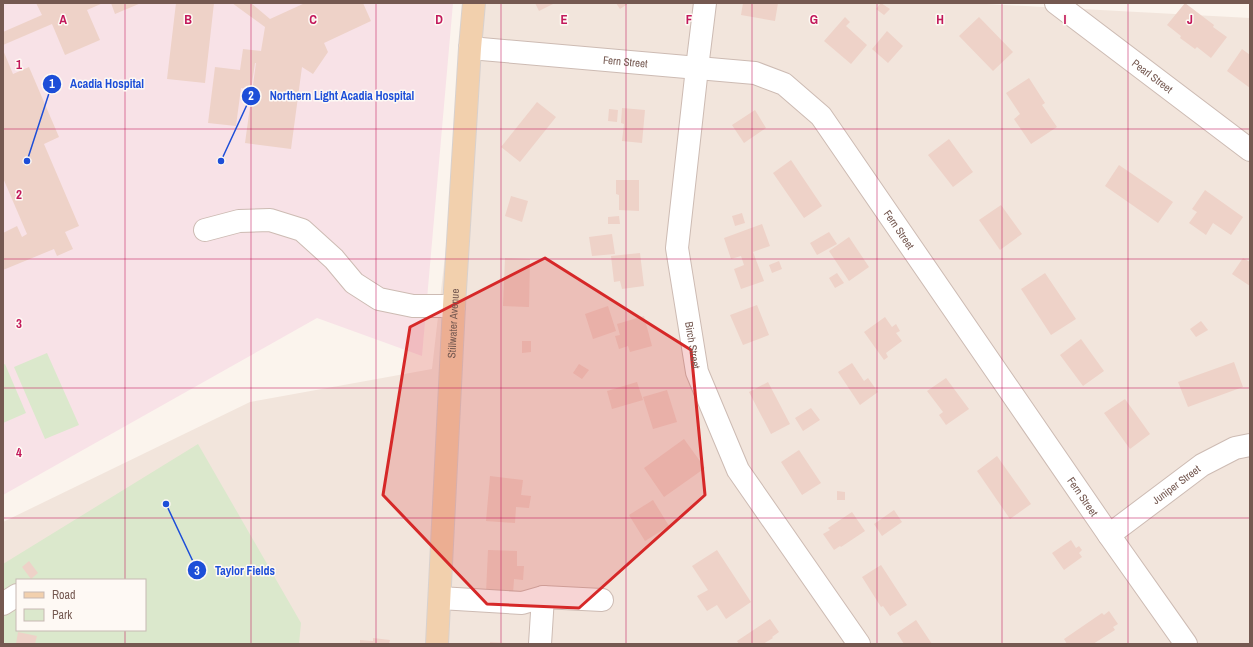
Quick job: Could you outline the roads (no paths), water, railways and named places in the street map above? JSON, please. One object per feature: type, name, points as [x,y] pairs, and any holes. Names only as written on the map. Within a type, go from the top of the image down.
[{"type":"main road","name":"Stillwater Avenue","points":[[437,644],[454,306],[474,3]]},
{"type":"street","name":"Birch Street","points":[[705,3],[677,248],[697,372],[738,470],[859,644]]},
{"type":"street","name":"Pearl Street","points":[[1056,3],[1250,150]]},
{"type":"street","name":"Fern Street","points":[[470,48],[755,73],[784,84],[821,116],[1109,535],[1186,644]]},
{"type":"street","points":[[205,230],[239,222],[270,220],[302,230],[334,258],[354,283],[379,299],[413,306],[454,306]]},
{"type":"street","name":"Juniper Street","points":[[1109,535],[1202,465],[1235,448],[1250,444]]},
{"type":"street","points":[[3,604],[16,596]]},
{"type":"street","points":[[440,598],[522,603],[543,597],[602,600]]},
{"type":"street","points":[[540,644],[543,597]]},
{"type":"place","name":"Acadia Hospital","points":[[27,161]]},
{"type":"place","name":"Northern Light Acadia Hospital","points":[[221,161]]},
{"type":"place","name":"Taylor Fields","points":[[166,504]]}]
